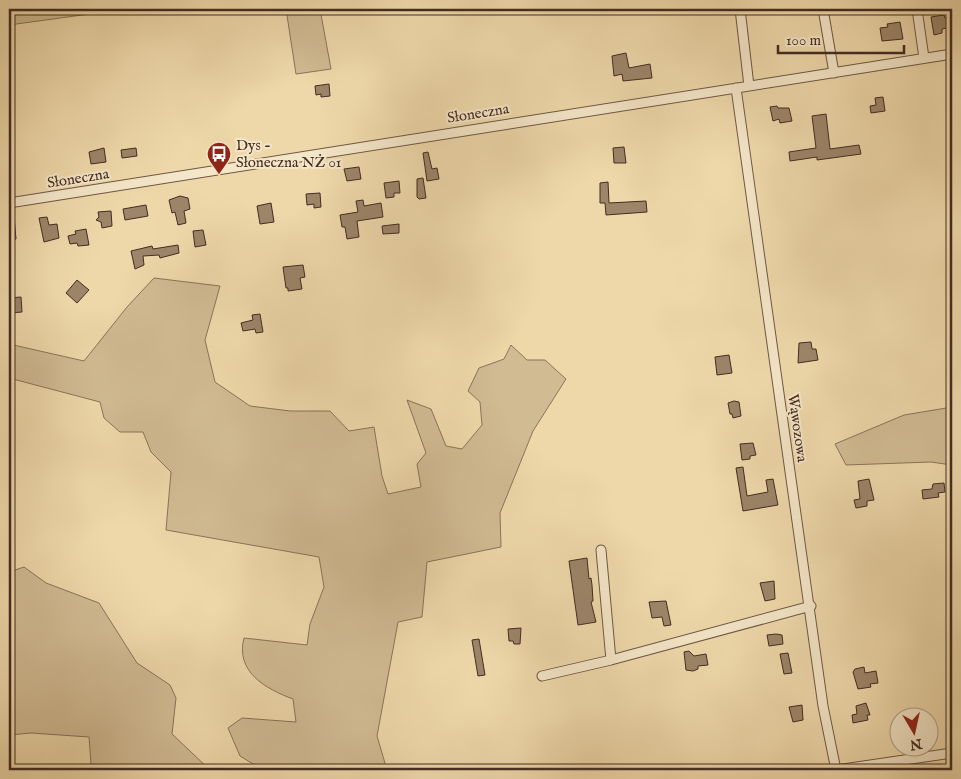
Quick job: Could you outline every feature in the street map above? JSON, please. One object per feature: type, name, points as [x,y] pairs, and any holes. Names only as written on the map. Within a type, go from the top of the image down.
[{"type":"street","points":[[740,9],[749,86]]},
{"type":"street","points":[[823,9],[834,73]]},
{"type":"street","points":[[918,9],[924,58]]},
{"type":"street","name":"Słoneczna","points":[[9,203],[952,54]]},
{"type":"street","name":"Wąwozowa","points":[[736,88],[824,706],[836,770]]},
{"type":"street","points":[[601,550],[611,660]]},
{"type":"street","points":[[542,676],[611,660],[811,606]]},
{"type":"street","points":[[836,770],[952,753]]},
{"type":"shaded area","points":[[10,9],[126,9],[9,25]]},
{"type":"shaded area","points":[[286,9],[320,9],[331,69],[296,74]]},
{"type":"shaded area","points":[[154,278],[220,286],[205,340],[215,382],[250,406],[290,411],[330,411],[349,431],[374,427],[382,476],[388,494],[421,487],[417,464],[426,453],[407,400],[431,409],[446,446],[462,449],[482,425],[480,402],[468,391],[479,368],[504,359],[511,345],[527,360],[545,360],[566,379],[533,431],[500,513],[501,547],[427,562],[422,617],[398,622],[377,736],[387,770],[263,770],[240,756],[228,728],[242,718],[296,722],[293,699],[273,690],[255,678],[248,670],[242,650],[244,638],[307,645],[310,624],[324,587],[319,557],[166,530],[171,472],[151,452],[143,432],[120,432],[104,418],[100,402],[9,378],[9,344],[84,361],[127,307]]},
{"type":"shaded area","points":[[952,407],[952,465],[931,462],[846,465],[835,444],[904,415]]},
{"type":"shaded area","points":[[24,567],[46,583],[99,603],[137,663],[170,685],[176,698],[172,734],[210,770],[69,770],[91,764],[89,737],[31,733],[9,735],[9,692],[15,689],[10,671],[15,653],[9,649],[9,572]]},
{"type":"building","points":[[944,15],[945,18],[952,16],[952,27],[942,29],[942,33],[934,35],[931,17]]},
{"type":"building","points":[[900,22],[903,39],[882,41],[880,28],[888,27],[887,24]]},
{"type":"building","points":[[626,53],[629,68],[650,64],[652,78],[623,81],[622,74],[614,76],[612,56]]},
{"type":"building","points":[[329,84],[330,96],[321,97],[321,94],[316,95],[315,86]]},
{"type":"building","points":[[883,97],[885,111],[871,113],[870,106],[876,105],[875,98]]},
{"type":"building","points":[[777,106],[778,108],[789,108],[792,121],[780,123],[779,119],[773,121],[770,107]]},
{"type":"building","points":[[826,114],[830,149],[859,145],[861,154],[817,160],[817,157],[790,161],[789,152],[816,148],[812,116]]},
{"type":"building","points":[[624,147],[626,163],[614,163],[613,148]]},
{"type":"building","points":[[104,148],[106,162],[91,164],[89,152]]},
{"type":"building","points":[[136,148],[137,156],[122,158],[121,150]]},
{"type":"building","points":[[428,152],[432,169],[437,168],[439,179],[427,181],[423,153]]},
{"type":"building","points":[[359,167],[361,179],[347,181],[344,169]]},
{"type":"building","points":[[423,178],[426,198],[419,199],[417,197],[417,179]]},
{"type":"building","points":[[399,181],[400,193],[394,193],[394,197],[386,198],[384,183]]},
{"type":"building","points":[[608,182],[609,203],[646,201],[647,212],[606,215],[605,203],[600,203],[600,183]]},
{"type":"building","points":[[320,193],[321,207],[314,208],[314,204],[307,205],[306,194]]},
{"type":"building","points":[[180,196],[188,198],[190,209],[184,211],[186,223],[178,225],[175,212],[172,213],[169,200]]},
{"type":"building","points":[[363,200],[364,206],[381,203],[383,217],[357,221],[359,237],[347,239],[340,215],[358,212],[356,201]]},
{"type":"building","points":[[271,203],[274,222],[260,224],[257,206]]},
{"type":"building","points":[[146,205],[148,216],[125,220],[123,209]]},
{"type":"building","points":[[111,211],[112,226],[102,228],[101,222],[96,220],[99,217],[98,212]]},
{"type":"building","points":[[9,216],[14,216],[16,239],[9,240]]},
{"type":"building","points":[[47,217],[49,225],[57,224],[59,238],[44,242],[39,218]]},
{"type":"building","points":[[399,224],[399,233],[383,234],[382,226]]},
{"type":"building","points":[[86,229],[89,245],[78,246],[77,243],[70,244],[68,236],[76,234],[75,231]]},
{"type":"building","points":[[203,230],[206,245],[195,247],[193,231]]},
{"type":"building","points":[[178,245],[179,253],[160,258],[159,255],[143,256],[144,265],[135,269],[131,251],[152,246],[153,249]]},
{"type":"building","points":[[303,265],[305,277],[300,278],[302,289],[288,291],[283,267]]},
{"type":"building","points":[[77,280],[89,290],[77,303],[66,293]]},
{"type":"building","points":[[21,297],[22,312],[10,313],[9,298]]},
{"type":"building","points":[[260,314],[263,332],[256,333],[255,329],[243,331],[241,323],[253,320],[252,315]]},
{"type":"building","points":[[811,342],[812,349],[816,349],[818,360],[798,363],[799,343]]},
{"type":"building","points":[[729,355],[732,373],[717,375],[715,357]]},
{"type":"building","points":[[739,402],[741,416],[733,418],[732,414],[730,414],[728,403]]},
{"type":"building","points":[[753,443],[756,455],[750,456],[750,459],[742,460],[740,444]]},
{"type":"building","points":[[743,467],[747,496],[768,492],[766,480],[773,479],[778,505],[743,511],[736,468]]},
{"type":"building","points":[[869,479],[874,500],[867,501],[867,506],[856,508],[854,500],[860,499],[858,481]]},
{"type":"building","points":[[944,483],[945,492],[938,493],[939,497],[923,499],[922,490],[932,489],[933,484]]},
{"type":"building","points":[[587,558],[589,579],[591,578],[592,585],[593,601],[591,602],[596,622],[578,625],[569,561]]},
{"type":"building","points":[[774,581],[775,599],[765,601],[760,583]]},
{"type":"building","points":[[666,601],[671,625],[664,626],[662,617],[652,618],[649,602]]},
{"type":"building","points":[[521,628],[520,644],[514,644],[513,641],[509,641],[508,629]]},
{"type":"building","points":[[767,635],[782,635],[783,644],[769,646]]},
{"type":"building","points":[[479,639],[485,675],[478,676],[472,640]]},
{"type":"building","points":[[689,651],[694,656],[706,654],[708,665],[698,666],[698,669],[693,671],[686,670],[684,652]]},
{"type":"building","points":[[788,653],[792,673],[784,674],[780,654]]},
{"type":"building","points":[[864,667],[865,673],[876,671],[878,683],[870,684],[871,687],[858,689],[853,672],[855,669]]},
{"type":"building","points":[[866,703],[870,715],[867,715],[868,720],[853,723],[852,715],[857,714],[856,706]]},
{"type":"building","points":[[802,705],[803,720],[793,722],[789,707]]},
{"type":"place","name":"Dys - Słoneczna NŻ 01","points":[[219,175]]}]
